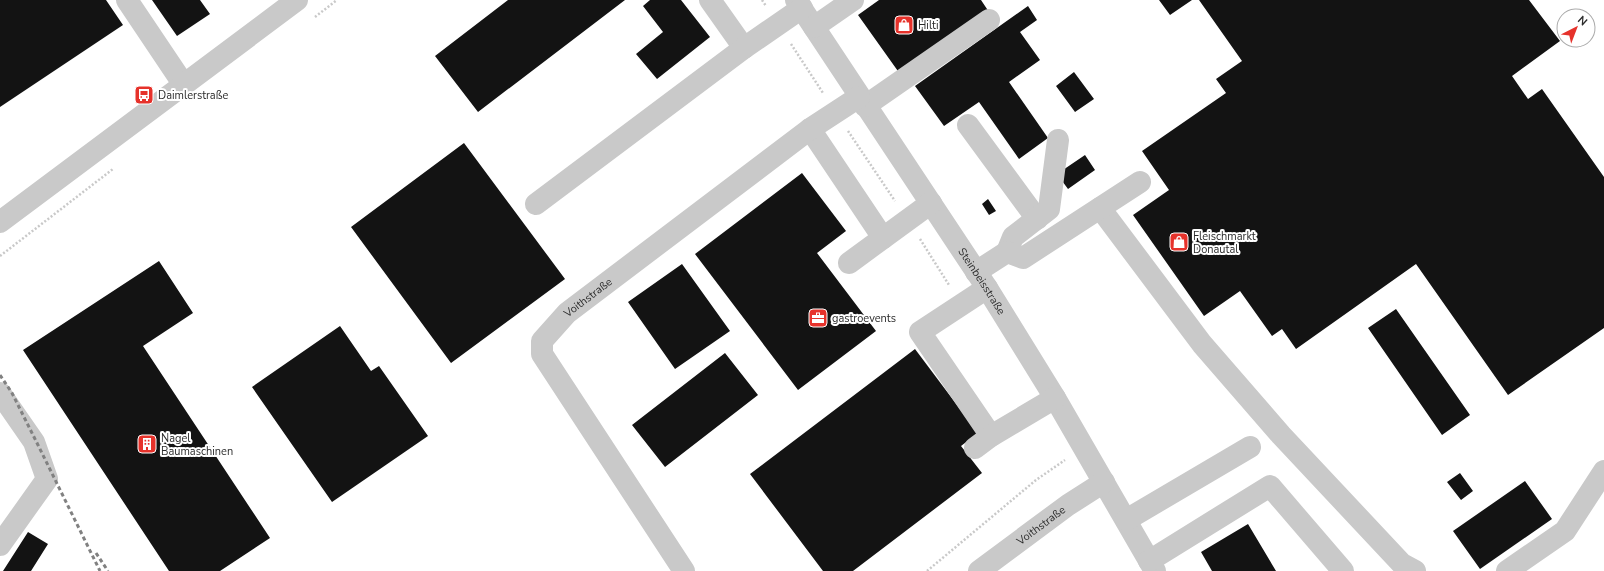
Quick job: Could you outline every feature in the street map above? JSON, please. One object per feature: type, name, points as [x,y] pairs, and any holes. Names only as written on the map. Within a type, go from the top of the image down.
[{"type":"street","points":[[127,0],[184,85]]},
{"type":"street","points":[[710,0],[744,48]]},
{"type":"street","points":[[814,27],[853,0]]},
{"type":"street","points":[[0,222],[184,85],[283,4]]},
{"type":"street","points":[[536,204],[744,48],[778,25],[799,4]]},
{"type":"street","name":"Steinbeisstraße","points":[[799,4],[982,280],[1084,448],[1152,566]]},
{"type":"street","name":"Voithstraße","points":[[684,571],[542,354],[542,341],[567,313],[810,129],[836,112],[862,101],[989,20]]},
{"type":"street","points":[[968,124],[1037,219]]},
{"type":"street","points":[[810,129],[883,238]]},
{"type":"street","points":[[1054,398],[983,442],[920,332],[962,305],[1007,252],[1013,237],[1049,209],[1058,140]]},
{"type":"street","points":[[1007,252],[1023,258],[1140,182]]},
{"type":"street","points":[[849,263],[931,203]]},
{"type":"street","points":[[1100,208],[1202,344],[1281,434],[1402,564],[1415,571]]},
{"type":"street","points":[[0,393],[34,442],[47,479],[0,545]]},
{"type":"street","points":[[1126,520],[1250,447]]},
{"type":"street","points":[[1507,571],[1565,531],[1604,471]]},
{"type":"street","name":"Voithstraße","points":[[979,571],[1068,505],[1104,482]]},
{"type":"street","points":[[1152,566],[1270,486],[1343,571]]},
{"type":"path","points":[[762,0],[962,305]]},
{"type":"path","points":[[927,571],[1036,480],[1084,448]]},
{"type":"building","points":[[0,0],[106,0],[123,25],[0,107]]},
{"type":"building","points":[[152,0],[200,0],[210,14],[177,36]]},
{"type":"building","points":[[508,0],[625,0],[478,112],[435,56]]},
{"type":"building","points":[[650,0],[681,0],[710,37],[657,79],[636,54],[663,32],[643,6]]},
{"type":"building","points":[[879,0],[981,0],[989,12],[900,74],[858,15]]},
{"type":"building","points":[[1159,0],[1192,0],[1170,15]]},
{"type":"building","points":[[1199,0],[1529,0],[1556,36],[1556,44],[1512,76],[1528,99],[1542,89],[1604,177],[1604,328],[1508,395],[1416,264],[1296,349],[1282,329],[1272,336],[1240,291],[1204,316],[1133,215],[1169,190],[1142,151],[1226,93],[1216,79],[1242,61]]},
{"type":"building","points":[[1028,6],[1037,20],[1020,32],[1040,60],[1009,82],[1048,138],[1019,159],[979,102],[944,126],[915,86]]},
{"type":"building","points":[[1074,72],[1094,99],[1075,112],[1056,86]]},
{"type":"building","points":[[464,143],[565,279],[451,363],[351,227]]},
{"type":"building","points":[[1085,155],[1095,170],[1068,189],[1057,174]]},
{"type":"building","points":[[802,173],[846,231],[817,253],[876,331],[798,390],[695,254]]},
{"type":"building","points":[[988,199],[996,211],[989,215],[982,204]]},
{"type":"building","name":"Nagel Baumaschinen","points":[[159,261],[193,313],[143,346],[270,538],[220,571],[169,571],[23,350]]},
{"type":"building","points":[[682,264],[730,331],[675,369],[628,302]]},
{"type":"building","points":[[1396,309],[1470,415],[1442,435],[1368,328]]},
{"type":"building","points":[[340,326],[371,371],[379,366],[428,436],[332,502],[252,387]]},
{"type":"building","points":[[915,349],[978,433],[961,446],[982,473],[853,571],[823,571],[750,474]]},
{"type":"building","points":[[725,353],[758,395],[665,467],[632,425]]},
{"type":"building","points":[[1460,473],[1473,491],[1461,500],[1447,482]]},
{"type":"building","points":[[1525,481],[1552,519],[1480,569],[1453,531]]},
{"type":"building","points":[[1248,524],[1276,571],[1212,571],[1201,552]]},
{"type":"building","points":[[28,532],[48,544],[31,571],[3,571]]},
{"type":"railway","points":[[0,375],[12,393],[100,571]]},
{"type":"railway","points":[[96,553],[108,571]]},
{"type":"place","name":"Hilti","points":[[904,25]]},
{"type":"place","name":"Daimlerstraße","points":[[144,95]]},
{"type":"place","name":"Fleischmarkt Donautal","points":[[1179,242]]},
{"type":"place","name":"gastroevents","points":[[818,318]]},
{"type":"place","name":"Nagel Baumaschinen","points":[[147,444]]}]
